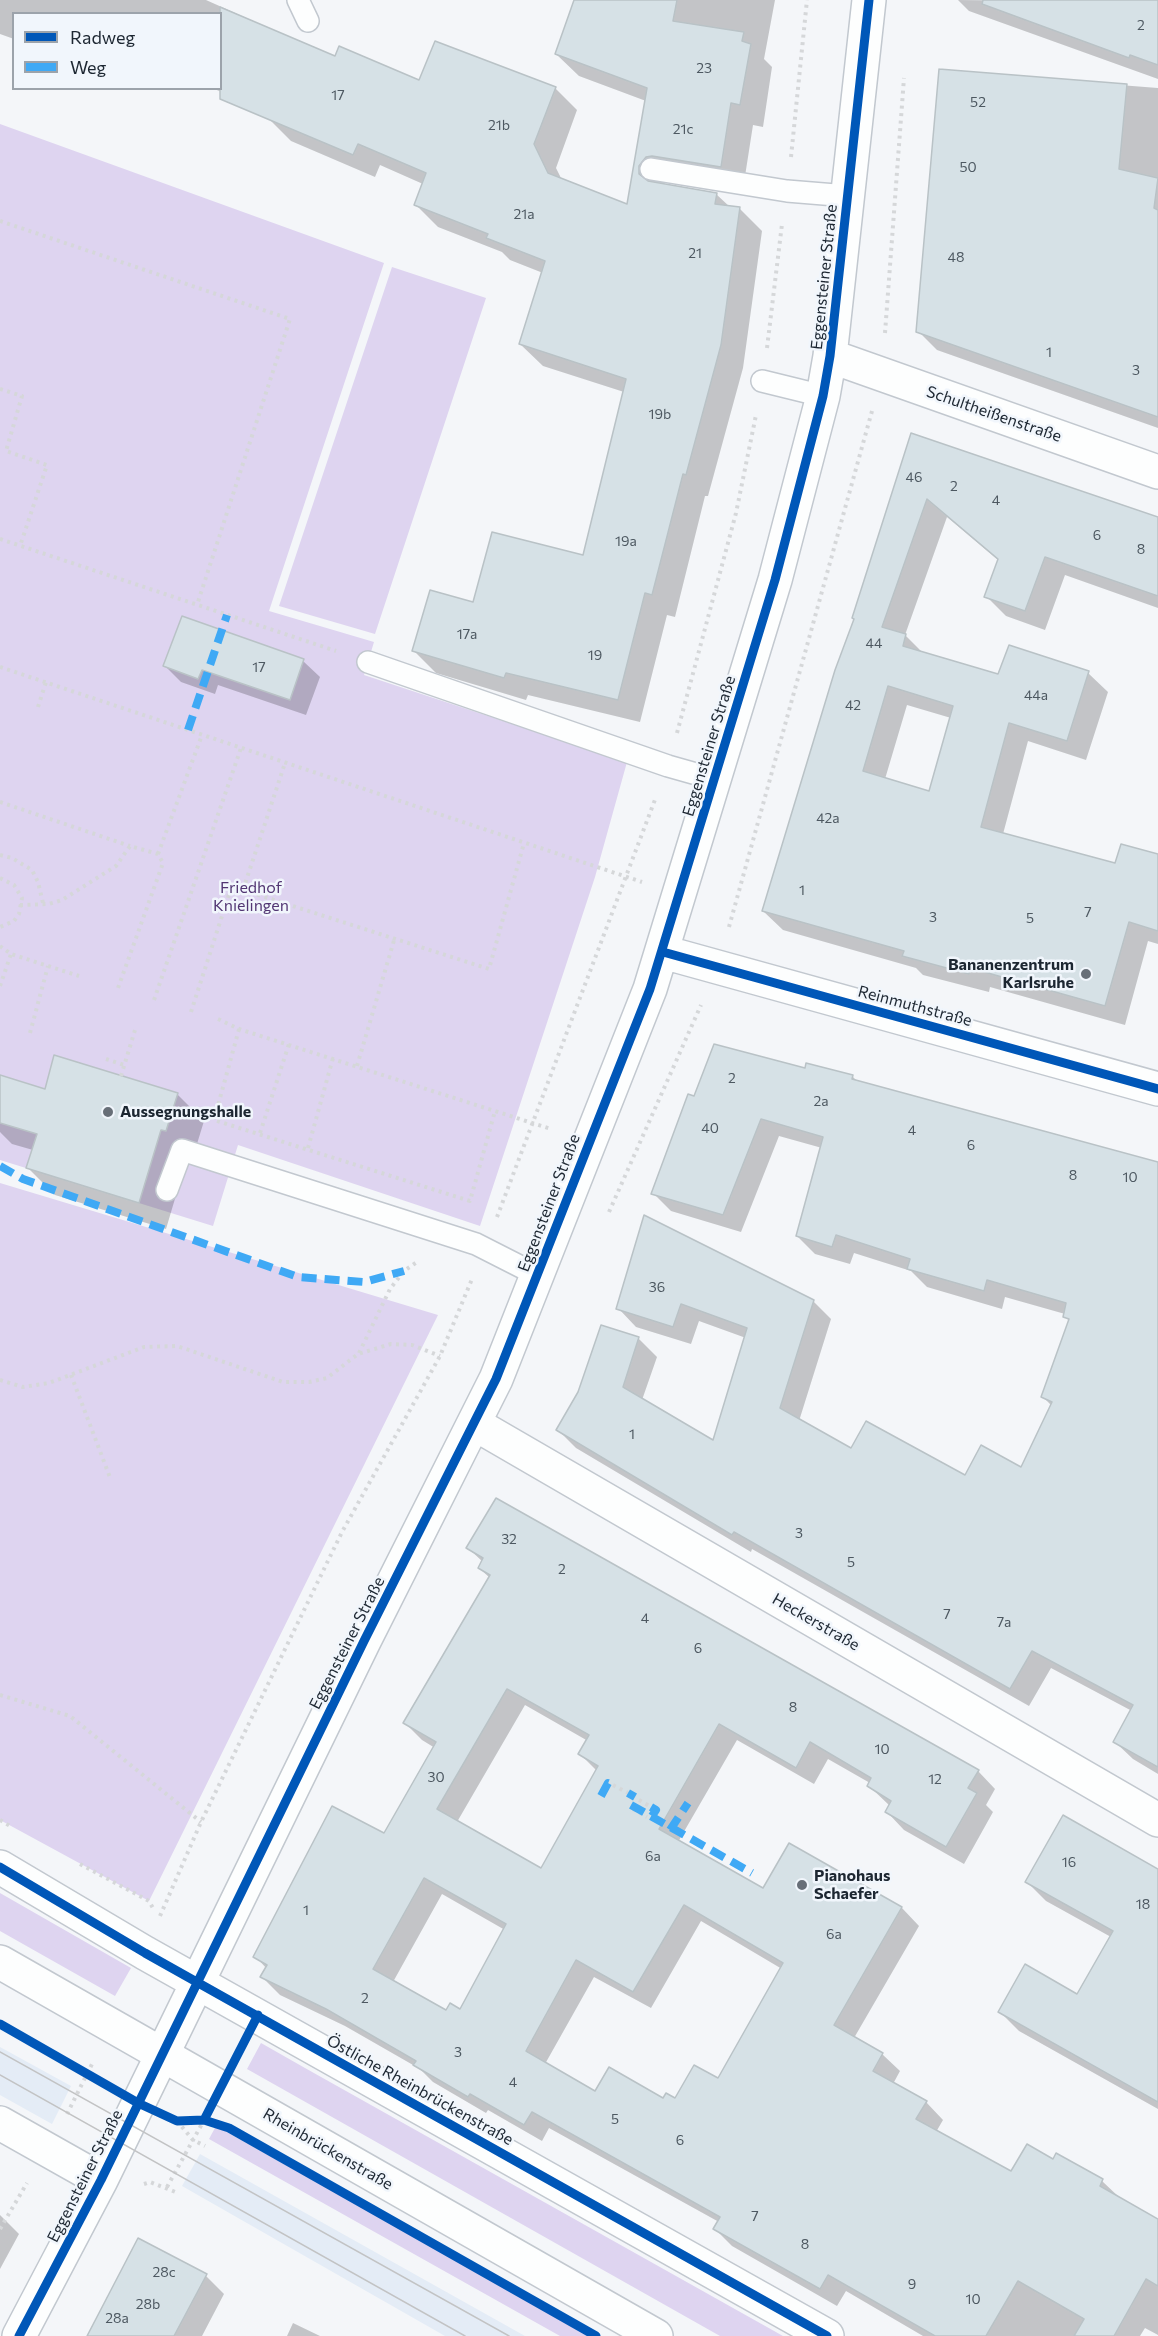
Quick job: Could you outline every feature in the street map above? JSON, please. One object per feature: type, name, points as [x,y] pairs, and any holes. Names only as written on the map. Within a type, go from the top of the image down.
[{"type":"street","name":"Eggensteiner Straße","points":[[19,2336],[101,2180],[364,1641],[475,1424],[624,1062],[663,952],[775,580],[823,396],[830,356],[869,0]]},
{"type":"street","name":"Schultheißenstraße","points":[[830,356],[1158,472]]},
{"type":"street","name":"Reinmuthstraße","points":[[663,952],[1158,1089]]},
{"type":"street","name":"Heckerstraße","points":[[475,1424],[1158,1820]]},
{"type":"street","name":"Östliche Rheinbrückenstraße","points":[[0,1867],[145,1953],[827,2336]]},
{"type":"street","name":"Rheinbrückenstraße","points":[[0,1962],[656,2336]]},
{"type":"street","points":[[0,2123],[101,2180]]},
{"type":"lane","points":[[298,0],[308,21]]},
{"type":"lane","points":[[651,169],[787,191],[848,196]]},
{"type":"lane","points":[[762,381],[823,396]]},
{"type":"lane","points":[[368,662],[668,766],[714,778]]},
{"type":"lane","points":[[167,1190],[182,1150],[481,1246],[537,1275]]},
{"type":"path","points":[[145,1953],[201,1822],[342,1532],[440,1356],[481,1246],[533,1123],[668,766],[736,513],[762,381],[787,191],[807,0]]},
{"type":"path","points":[[0,221],[290,319],[197,605]]},
{"type":"path","points":[[0,389],[22,396],[6,451],[47,465],[20,546]]},
{"type":"path","points":[[0,539],[368,662]]},
{"type":"path","points":[[0,667],[681,894]]},
{"type":"path","points":[[38,707],[46,682]]},
{"type":"path","points":[[158,855],[202,735]]},
{"type":"path","points":[[154,1000],[241,748]]},
{"type":"path","points":[[243,890],[285,763]]},
{"type":"path","points":[[0,802],[158,855],[164,863],[118,988]]},
{"type":"path","points":[[191,1012],[231,888],[395,937],[489,969],[524,843]]},
{"type":"path","points":[[20,906],[62,900],[116,866],[130,846]]},
{"type":"path","points":[[0,855],[12,858],[32,870],[38,882],[43,903]]},
{"type":"path","points":[[0,878],[8,880],[19,892],[20,906],[19,914],[14,921],[0,927]]},
{"type":"path","points":[[357,1066],[395,937]]},
{"type":"path","points":[[0,946],[10,954],[80,976]]},
{"type":"path","points":[[0,986],[10,954]]},
{"type":"path","points":[[30,1033],[48,966]]},
{"type":"path","points":[[218,1019],[239,1029],[589,1143]]},
{"type":"path","points":[[239,1029],[214,1120],[470,1201],[495,1112]]},
{"type":"path","points":[[121,1076],[135,1030]]},
{"type":"path","points":[[260,1133],[289,1044]]},
{"type":"path","points":[[308,1148],[333,1058]]},
{"type":"path","points":[[106,1059],[124,1065]]},
{"type":"path","points":[[358,1354],[390,1289],[404,1271],[421,1259],[441,1250],[481,1246]]},
{"type":"path","points":[[0,1380],[22,1387],[49,1383],[118,1354],[144,1347],[177,1346],[283,1382],[309,1382],[327,1378],[358,1354],[391,1344],[412,1345],[440,1356]]},
{"type":"path","points":[[71,1375],[111,1480]]},
{"type":"path","points":[[0,1695],[70,1716],[201,1822]]},
{"type":"path","points":[[612,1785],[628,1793]]},
{"type":"path","points":[[639,1800],[651,1806]]},
{"type":"path","points":[[633,1809],[647,1817]]},
{"type":"path","points":[[0,2229],[48,2150],[111,2026]]},
{"type":"path","points":[[178,2193],[167,2187],[193,2140],[195,2121],[193,2140]]},
{"type":"path","points":[[193,2140],[204,2146]]},
{"type":"shaded area","points":[[0,2047],[71,2086],[52,2124],[0,2095]]},
{"type":"shaded area","points":[[200,2154],[525,2336],[445,2336],[182,2186]]},
{"type":"green space","name":"Friedhof Knielingen","points":[[0,124],[384,263],[269,611],[374,642],[364,675],[627,762],[595,877],[480,1226],[238,1145],[213,1226],[0,1160]]},
{"type":"green space","points":[[392,267],[486,298],[375,634],[279,606]]},
{"type":"green space","points":[[0,1183],[438,1315],[149,1901],[0,1820]]},
{"type":"green space","points":[[0,1893],[131,1968],[115,1996],[0,1931]]},
{"type":"green space","points":[[261,2043],[783,2336],[720,2336],[247,2069]]},
{"type":"green space","points":[[216,2126],[592,2336],[560,2336],[209,2139]]},
{"type":"building","points":[[574,0],[677,0],[673,21],[744,32],[742,41],[751,44],[740,105],[731,103],[721,167],[652,156],[646,157],[639,166],[639,174],[648,181],[717,193],[715,204],[740,207],[721,345],[686,475],[683,474],[652,595],[645,593],[618,700],[506,673],[504,678],[412,651],[430,590],[473,602],[492,532],[583,555],[626,379],[519,344],[545,261],[486,238],[488,234],[414,205],[426,173],[358,144],[353,155],[220,99],[222,12],[220,12],[220,7],[335,56],[339,46],[419,80],[435,41],[556,87],[534,144],[548,173],[627,204],[647,88],[555,54]]},
{"type":"building","points":[[983,0],[1158,0],[1158,65],[1130,55],[1129,58],[982,4]]},
{"type":"building","points":[[939,69],[1127,84],[1119,169],[1158,178],[1154,208],[1158,210],[1158,417],[916,332]]},
{"type":"building","points":[[911,433],[1158,517],[1158,596],[1045,557],[1025,611],[984,597],[998,559],[927,499],[882,627],[906,634],[903,646],[998,674],[1009,645],[1089,671],[1067,741],[1009,723],[981,827],[1115,863],[1121,844],[1158,854],[1158,931],[1129,922],[1105,1006],[970,968],[969,974],[902,956],[904,951],[762,911],[835,670],[854,619],[852,618]],"holes":[[[888,686],[953,706],[929,791],[863,771]]]},
{"type":"building","points":[[182,616],[304,659],[290,700],[202,670],[198,679],[163,666]]},
{"type":"building","points":[[714,1044],[805,1068],[806,1063],[853,1075],[852,1079],[1158,1162],[1158,1767],[1113,1742],[1133,1705],[1032,1651],[1010,1689],[734,1532],[732,1535],[556,1430],[578,1392],[601,1325],[639,1337],[623,1387],[713,1440],[747,1328],[681,1304],[673,1327],[616,1309],[644,1215],[814,1300],[780,1408],[851,1448],[866,1421],[965,1475],[981,1445],[1021,1467],[1052,1402],[1041,1397],[1069,1319],[1063,1317],[1066,1303],[987,1280],[984,1291],[907,1269],[910,1259],[836,1235],[832,1247],[796,1236],[823,1137],[761,1119],[723,1215],[651,1194],[688,1094],[694,1096]]},
{"type":"building","name":"Aussegnungshalle","points":[[54,1055],[178,1093],[166,1131],[161,1130],[139,1203],[26,1168],[37,1134],[0,1123],[0,1075],[45,1089]]},
{"type":"building","points":[[496,1498],[979,1770],[968,1788],[977,1793],[946,1847],[885,1812],[891,1801],[867,1786],[871,1778],[810,1742],[796,1768],[719,1724],[659,1829],[763,1888],[789,1843],[902,1907],[834,2025],[883,2053],[873,2071],[927,2101],[916,2119],[1011,2171],[1027,2144],[1053,2159],[1056,2153],[1103,2179],[1100,2186],[1158,2219],[1158,2286],[1146,2279],[1114,2336],[1074,2336],[1084,2319],[1018,2281],[986,2336],[935,2336],[828,2275],[820,2289],[713,2229],[720,2217],[532,2112],[524,2125],[470,2094],[468,2097],[413,2065],[416,2061],[326,2009],[260,1977],[267,1965],[253,1957],[332,1806],[384,1833],[436,1742],[403,1723],[490,1575],[478,1568],[483,1558],[466,1548]],"holes":[[[507,1689],[589,1735],[578,1754],[598,1766],[541,1868],[437,1809]],[[424,1878],[506,1924],[460,2009],[450,2003],[446,2010],[373,1969]],[[684,1905],[783,1963],[718,2078],[694,2065],[675,2098],[666,2093],[663,2098],[609,2067],[595,2091],[526,2051],[576,1960],[633,1992]]]},
{"type":"building","points":[[1063,1815],[1158,1869],[1158,2102],[998,2012],[1025,1964],[1077,1994],[1113,1931],[1025,1882]]},
{"type":"building","points":[[138,2238],[207,2274],[174,2336],[87,2336]]},
{"type":"tram line","points":[[0,2052],[509,2336]]},
{"type":"tram line","points":[[0,2075],[465,2336]]},
{"type":"marked path","points":[[188,730],[227,615]]},
{"type":"marked path","points":[[0,1166],[23,1179],[298,1277],[364,1282],[404,1271]]},
{"type":"marked path","points":[[601,1796],[608,1783],[613,1785]]},
{"type":"marked path","points":[[628,1793],[635,1797]]},
{"type":"marked path","points":[[670,1830],[688,1803]]},
{"type":"marked path","points":[[631,1805],[752,1873]]},
{"type":"marked path","points":[[651,1807],[656,1810],[652,1816]]},
{"type":"cycle path","points":[[19,2336],[101,2180],[364,1641],[496,1379],[650,989],[775,580],[823,396],[830,356],[869,0]]},
{"type":"cycle path","points":[[663,952],[1158,1089]]},
{"type":"cycle path","points":[[0,1867],[145,1953],[827,2336]]},
{"type":"cycle path","points":[[204,2120],[258,2015]]},
{"type":"cycle path","points":[[0,2024],[138,2103],[177,2121],[204,2120],[229,2128],[596,2336]]},
{"type":"place","name":"Bananenzentrum Karlsruhe","points":[[1086,974]]},
{"type":"place","name":"Aussegnungshalle","points":[[108,1112]]},
{"type":"place","name":"Pianohaus Schaefer","points":[[802,1885]]}]
